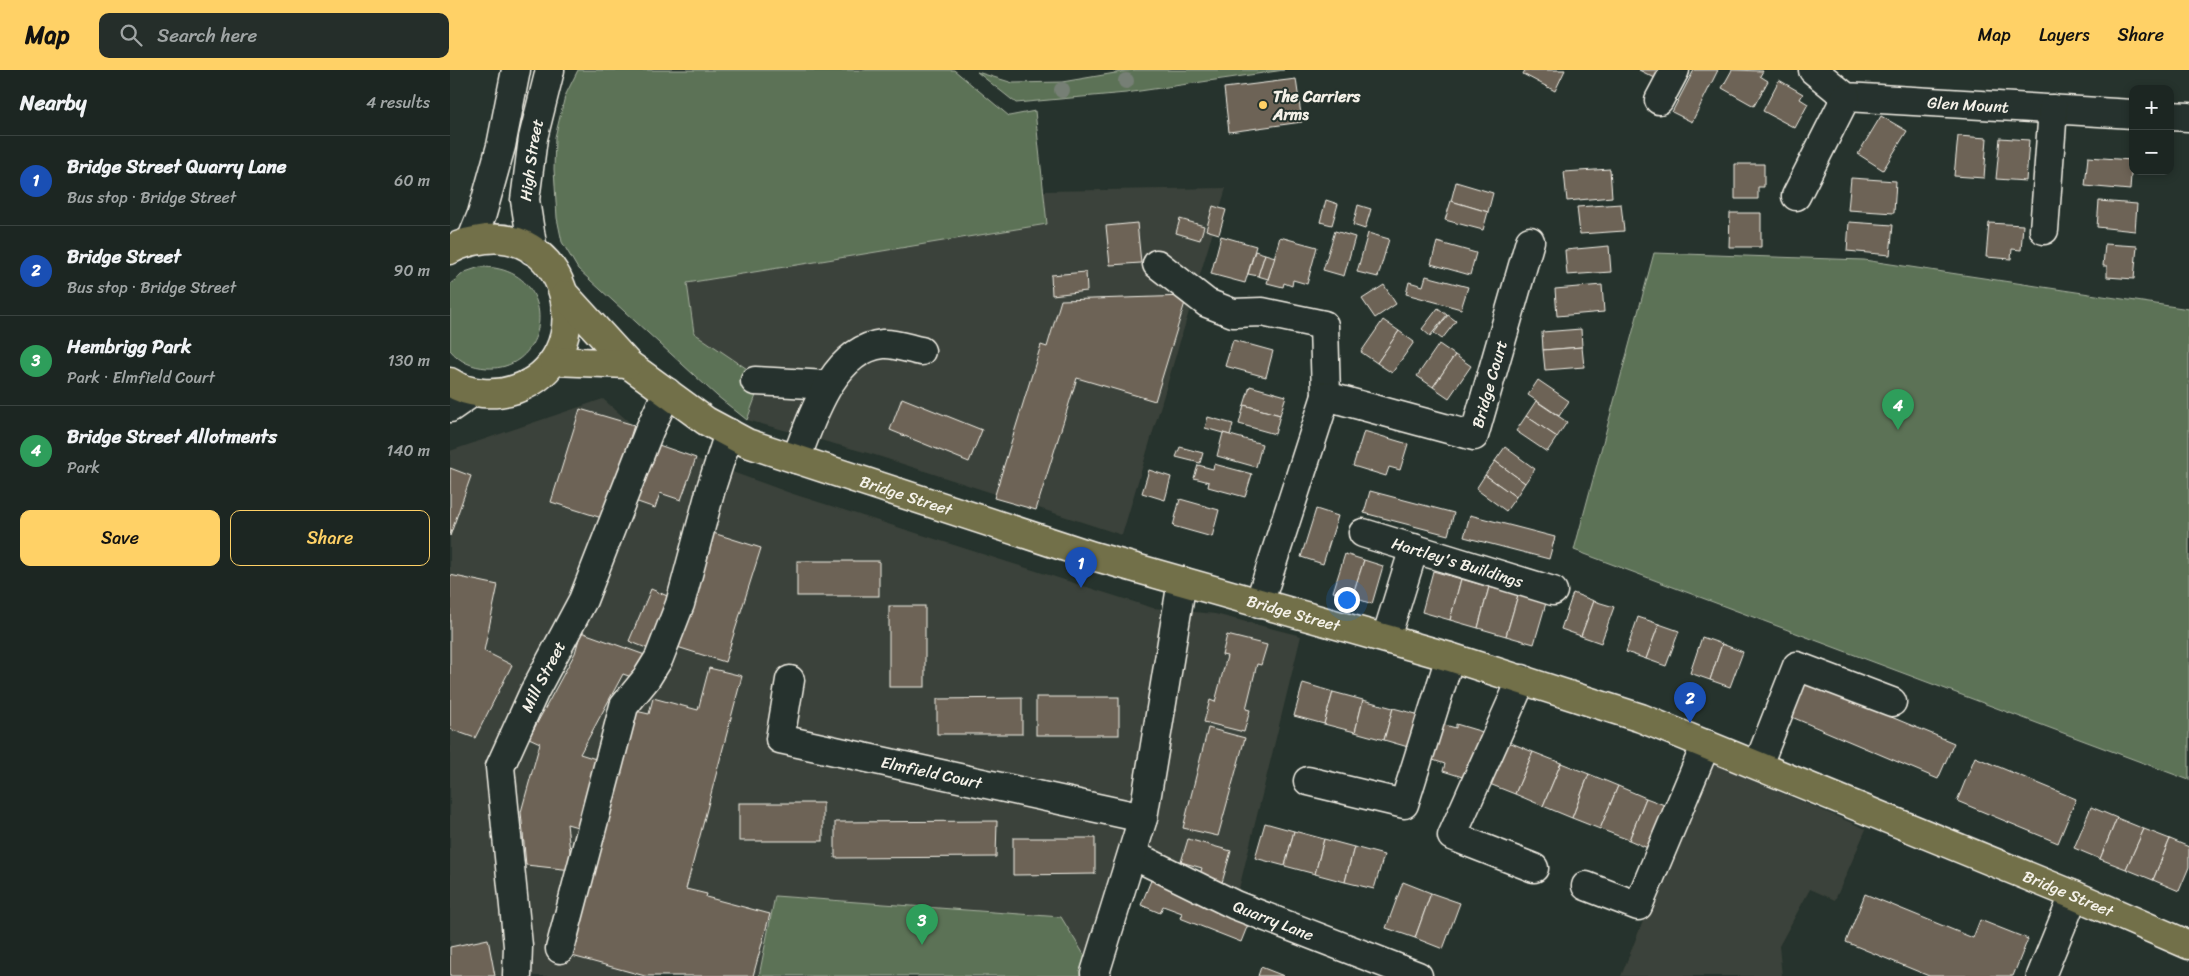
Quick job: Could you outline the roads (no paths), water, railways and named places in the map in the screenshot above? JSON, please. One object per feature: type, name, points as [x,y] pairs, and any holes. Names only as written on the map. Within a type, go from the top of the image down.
[{"type":"main road","points":[[460,246],[495,238],[515,242],[533,251],[551,267],[565,295],[567,324],[563,343],[554,361],[540,376],[524,386],[507,392],[490,394],[462,387]]},
{"type":"main road","name":"Bridge Street","points":[[565,295],[628,364],[706,421],[747,443],[1093,556],[1450,656],[1641,718],[2074,895],[2189,945]]},
{"type":"main road","points":[[554,361],[628,364]]},
{"type":"street","points":[[1659,100],[1675,70]]},
{"type":"street","points":[[1796,196],[1846,97],[1813,70]]},
{"type":"street","name":"High Street","points":[[533,251],[525,200],[533,138],[552,72]]},
{"type":"street","name":"High Street","points":[[460,246],[485,205],[517,73]]},
{"type":"street","name":"Glen Mount","points":[[1846,97],[2129,114]]},
{"type":"street","points":[[2044,230],[2052,109]]},
{"type":"street","points":[[2174,116],[2189,117]]},
{"type":"street","name":"Bridge Court","points":[[1326,396],[1474,436],[1530,240]]},
{"type":"street","points":[[1157,264],[1207,302],[1233,313],[1262,312],[1324,325],[1326,396],[1259,604]]},
{"type":"street","points":[[796,459],[812,416],[828,385],[845,363],[872,346],[886,344],[922,351]]},
{"type":"street","points":[[755,381],[828,385]]},
{"type":"street","points":[[450,408],[462,387]]},
{"type":"street","name":"Mill Street","points":[[517,976],[518,946],[500,767],[534,692],[583,600],[649,431],[668,392]]},
{"type":"street","points":[[560,949],[624,706],[646,679],[659,658],[680,604],[712,485],[729,434]]},
{"type":"street","name":"Hartley's Buildings","points":[[1363,533],[1552,591]]},
{"type":"street","points":[[1386,638],[1414,548]]},
{"type":"street","points":[[1095,973],[1143,818],[1182,581]]},
{"type":"street","points":[[1308,781],[1404,804],[1450,656]]},
{"type":"street","points":[[1758,765],[1797,666],[1892,702]]},
{"type":"street","points":[[1522,679],[1452,836],[1534,868]]},
{"type":"street","name":"Elmfield Court","points":[[790,680],[780,739],[1143,818]]},
{"type":"street","points":[[1586,886],[1638,906],[1706,744]]},
{"type":"street","name":"Quarry Lane","points":[[1133,855],[1235,905],[1418,976]]},
{"type":"street","points":[[2040,976],[2074,895]]},
{"type":"place","name":"The Carriers Arms","points":[[1263,105]]},
{"type":"place","name":"Bridge Street Allotments","points":[[1898,430]]},
{"type":"place","name":"Bridge Street Quarry Lane","points":[[1081,588]]},
{"type":"place","name":"Bridge Street","points":[[1690,723]]},
{"type":"place","name":"Hembrigg Park","points":[[922,945]]}]
